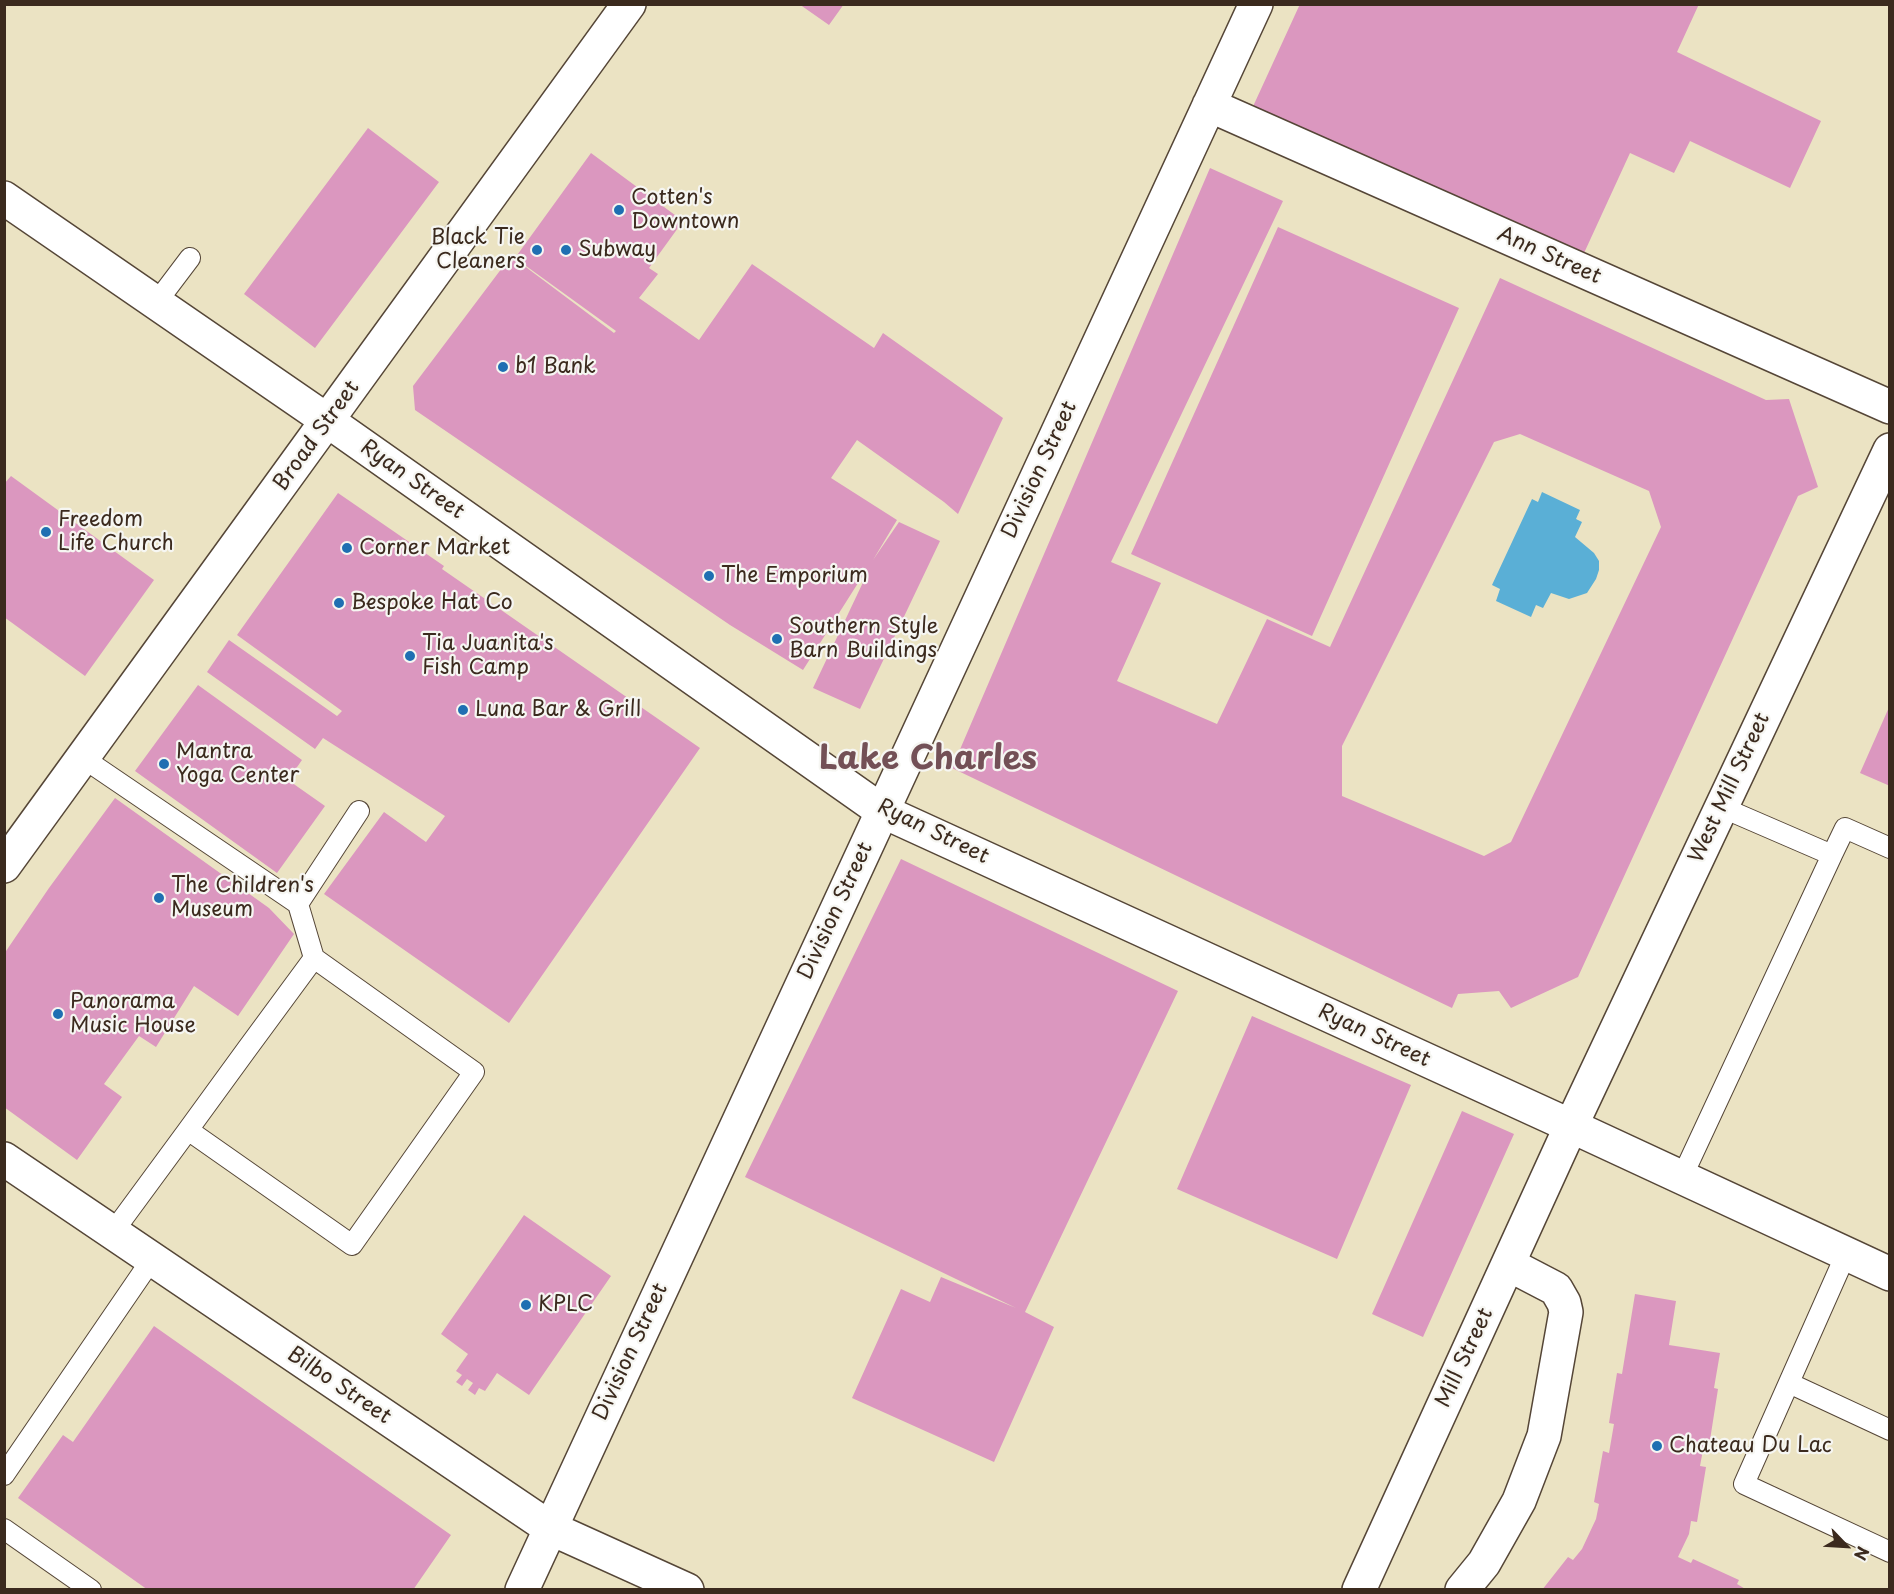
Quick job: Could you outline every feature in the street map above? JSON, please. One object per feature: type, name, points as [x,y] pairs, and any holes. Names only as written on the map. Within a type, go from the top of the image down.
[{"type":"street","name":"Broad Street","points":[[4,866],[629,4]]},
{"type":"street","name":"Division Street","points":[[522,1590],[1256,4]]},
{"type":"street","name":"Ann Street","points":[[1209,105],[1890,407]]},
{"type":"street","name":"Ryan Street","points":[[4,198],[328,422],[882,811],[1890,1274]]},
{"type":"street","name":"West Mill Street","points":[[1571,1126],[1890,450]]},
{"type":"street","name":"Mill Street","points":[[1359,1590],[1571,1126]]},
{"type":"street","name":"Bilbo Street","points":[[4,1159],[550,1528],[687,1590]]},
{"type":"street","points":[[1462,1590],[1484,1563],[1518,1501],[1544,1436],[1566,1312],[1556,1289],[1508,1264]]},
{"type":"lane","points":[[156,303],[190,258]]},
{"type":"lane","points":[[83,758],[298,904],[314,958],[474,1072],[352,1245],[188,1130]]},
{"type":"lane","points":[[1721,807],[1832,855]]},
{"type":"lane","points":[[298,904],[359,811]]},
{"type":"lane","points":[[1682,1178],[1845,828],[1890,848]]},
{"type":"lane","points":[[113,1232],[314,958]]},
{"type":"lane","points":[[1846,1254],[1744,1484],[1890,1552]]},
{"type":"lane","points":[[4,1475],[152,1259]]},
{"type":"lane","points":[[1789,1383],[1890,1430]]},
{"type":"lane","points":[[4,1529],[91,1590]]},
{"type":"water","points":[[1542,492],[1580,510],[1576,519],[1582,522],[1575,537],[1594,553],[1599,561],[1599,570],[1587,593],[1569,599],[1551,593],[1543,608],[1536,605],[1531,617],[1496,601],[1500,589],[1492,585],[1532,499],[1538,502]]},
{"type":"building","points":[[799,4],[844,4],[829,25]]},
{"type":"building","points":[[1300,4],[1699,4],[1677,52],[1821,121],[1790,188],[1690,141],[1674,173],[1630,153],[1579,264],[1250,113]]},
{"type":"building","points":[[368,128],[439,182],[315,348],[244,294]]},
{"type":"building","points":[[591,153],[683,221],[649,268],[658,274],[639,298],[699,340],[752,264],[874,348],[883,333],[1003,418],[958,514],[857,440],[831,478],[897,520],[873,560],[899,522],[940,541],[860,709],[813,688],[866,576],[865,572],[803,670],[730,625],[415,410],[413,386],[511,256],[614,333],[616,331],[515,258]]},
{"type":"building","points":[[1210,168],[1283,201],[1111,562],[1161,583],[1117,681],[1217,724],[1267,619],[1330,647],[1500,278],[1766,400],[1789,399],[1818,487],[1798,496],[1578,977],[1511,1008],[1499,991],[1458,994],[1452,1008],[952,768]],"holes":[[[1520,434],[1649,491],[1661,527],[1511,842],[1484,856],[1342,796],[1342,746],[1494,442]]]},
{"type":"building","points":[[1278,227],[1459,308],[1312,636],[1131,554]]},
{"type":"building","name":"Freedom Life Church","points":[[11,476],[154,580],[85,676],[4,617],[4,484]]},
{"type":"building","points":[[338,493],[444,566],[442,569],[700,748],[509,1023],[324,894],[384,812],[426,842],[445,816],[323,738],[315,749],[207,672],[229,640],[337,716],[342,711],[237,635]]},
{"type":"building","points":[[198,685],[302,760],[288,780],[325,806],[277,873],[135,771]]},
{"type":"building","points":[[1890,705],[1890,786],[1860,773]]},
{"type":"building","points":[[115,798],[269,908],[294,934],[238,1016],[194,986],[156,1047],[139,1036],[104,1084],[122,1097],[77,1160],[4,1107],[4,954]]},
{"type":"building","points":[[901,859],[1178,991],[1025,1312],[1054,1327],[994,1462],[852,1398],[901,1289],[930,1302],[941,1277],[1016,1308],[745,1177]]},
{"type":"building","points":[[1252,1016],[1411,1085],[1337,1259],[1177,1189]]},
{"type":"building","points":[[1462,1111],[1514,1134],[1423,1337],[1372,1314]]},
{"type":"building","name":"KPLC","points":[[524,1215],[611,1276],[529,1395],[497,1373],[485,1391],[479,1388],[475,1395],[468,1390],[473,1383],[467,1379],[462,1386],[456,1382],[462,1375],[456,1371],[468,1354],[441,1334]]},
{"type":"building","name":"Chateau Du Lac","points":[[1635,1294],[1676,1301],[1669,1345],[1720,1353],[1714,1388],[1718,1389],[1710,1440],[1705,1439],[1700,1466],[1706,1467],[1697,1522],[1691,1521],[1689,1534],[1678,1557],[1691,1563],[1693,1559],[1739,1580],[1737,1584],[1747,1590],[1542,1590],[1568,1557],[1573,1560],[1582,1549],[1596,1519],[1599,1504],[1594,1502],[1603,1451],[1609,1453],[1614,1424],[1609,1423],[1617,1373],[1622,1374]]},
{"type":"building","points":[[154,1326],[451,1535],[413,1590],[148,1590],[18,1498],[63,1435],[73,1442]]},
{"type":"place","name":"Cotten's Downtown","points":[[619,210]]},
{"type":"place","name":"Black Tie Cleaners","points":[[537,250]]},
{"type":"place","name":"Subway","points":[[566,250]]},
{"type":"place","name":"b1 Bank","points":[[503,367]]},
{"type":"place","name":"Freedom Life Church","points":[[46,532]]},
{"type":"place","name":"Corner Market","points":[[347,548]]},
{"type":"place","name":"The Emporium","points":[[709,576]]},
{"type":"place","name":"Bespoke Hat Co","points":[[339,603]]},
{"type":"place","name":"Southern Style Barn Buildings","points":[[777,639]]},
{"type":"place","name":"Tia Juanita's Fish Camp","points":[[410,656]]},
{"type":"place","name":"Luna Bar & Grill","points":[[463,710]]},
{"type":"place","name":"Mantra Yoga Center","points":[[164,764]]},
{"type":"place","name":"The Children's Museum","points":[[159,898]]},
{"type":"place","name":"Panorama Music House","points":[[58,1014]]},
{"type":"place","name":"KPLC","points":[[526,1305]]},
{"type":"place","name":"Chateau Du Lac","points":[[1657,1446]]},
{"type":"district","name":"Lake Charles","points":[[928,760]]}]
